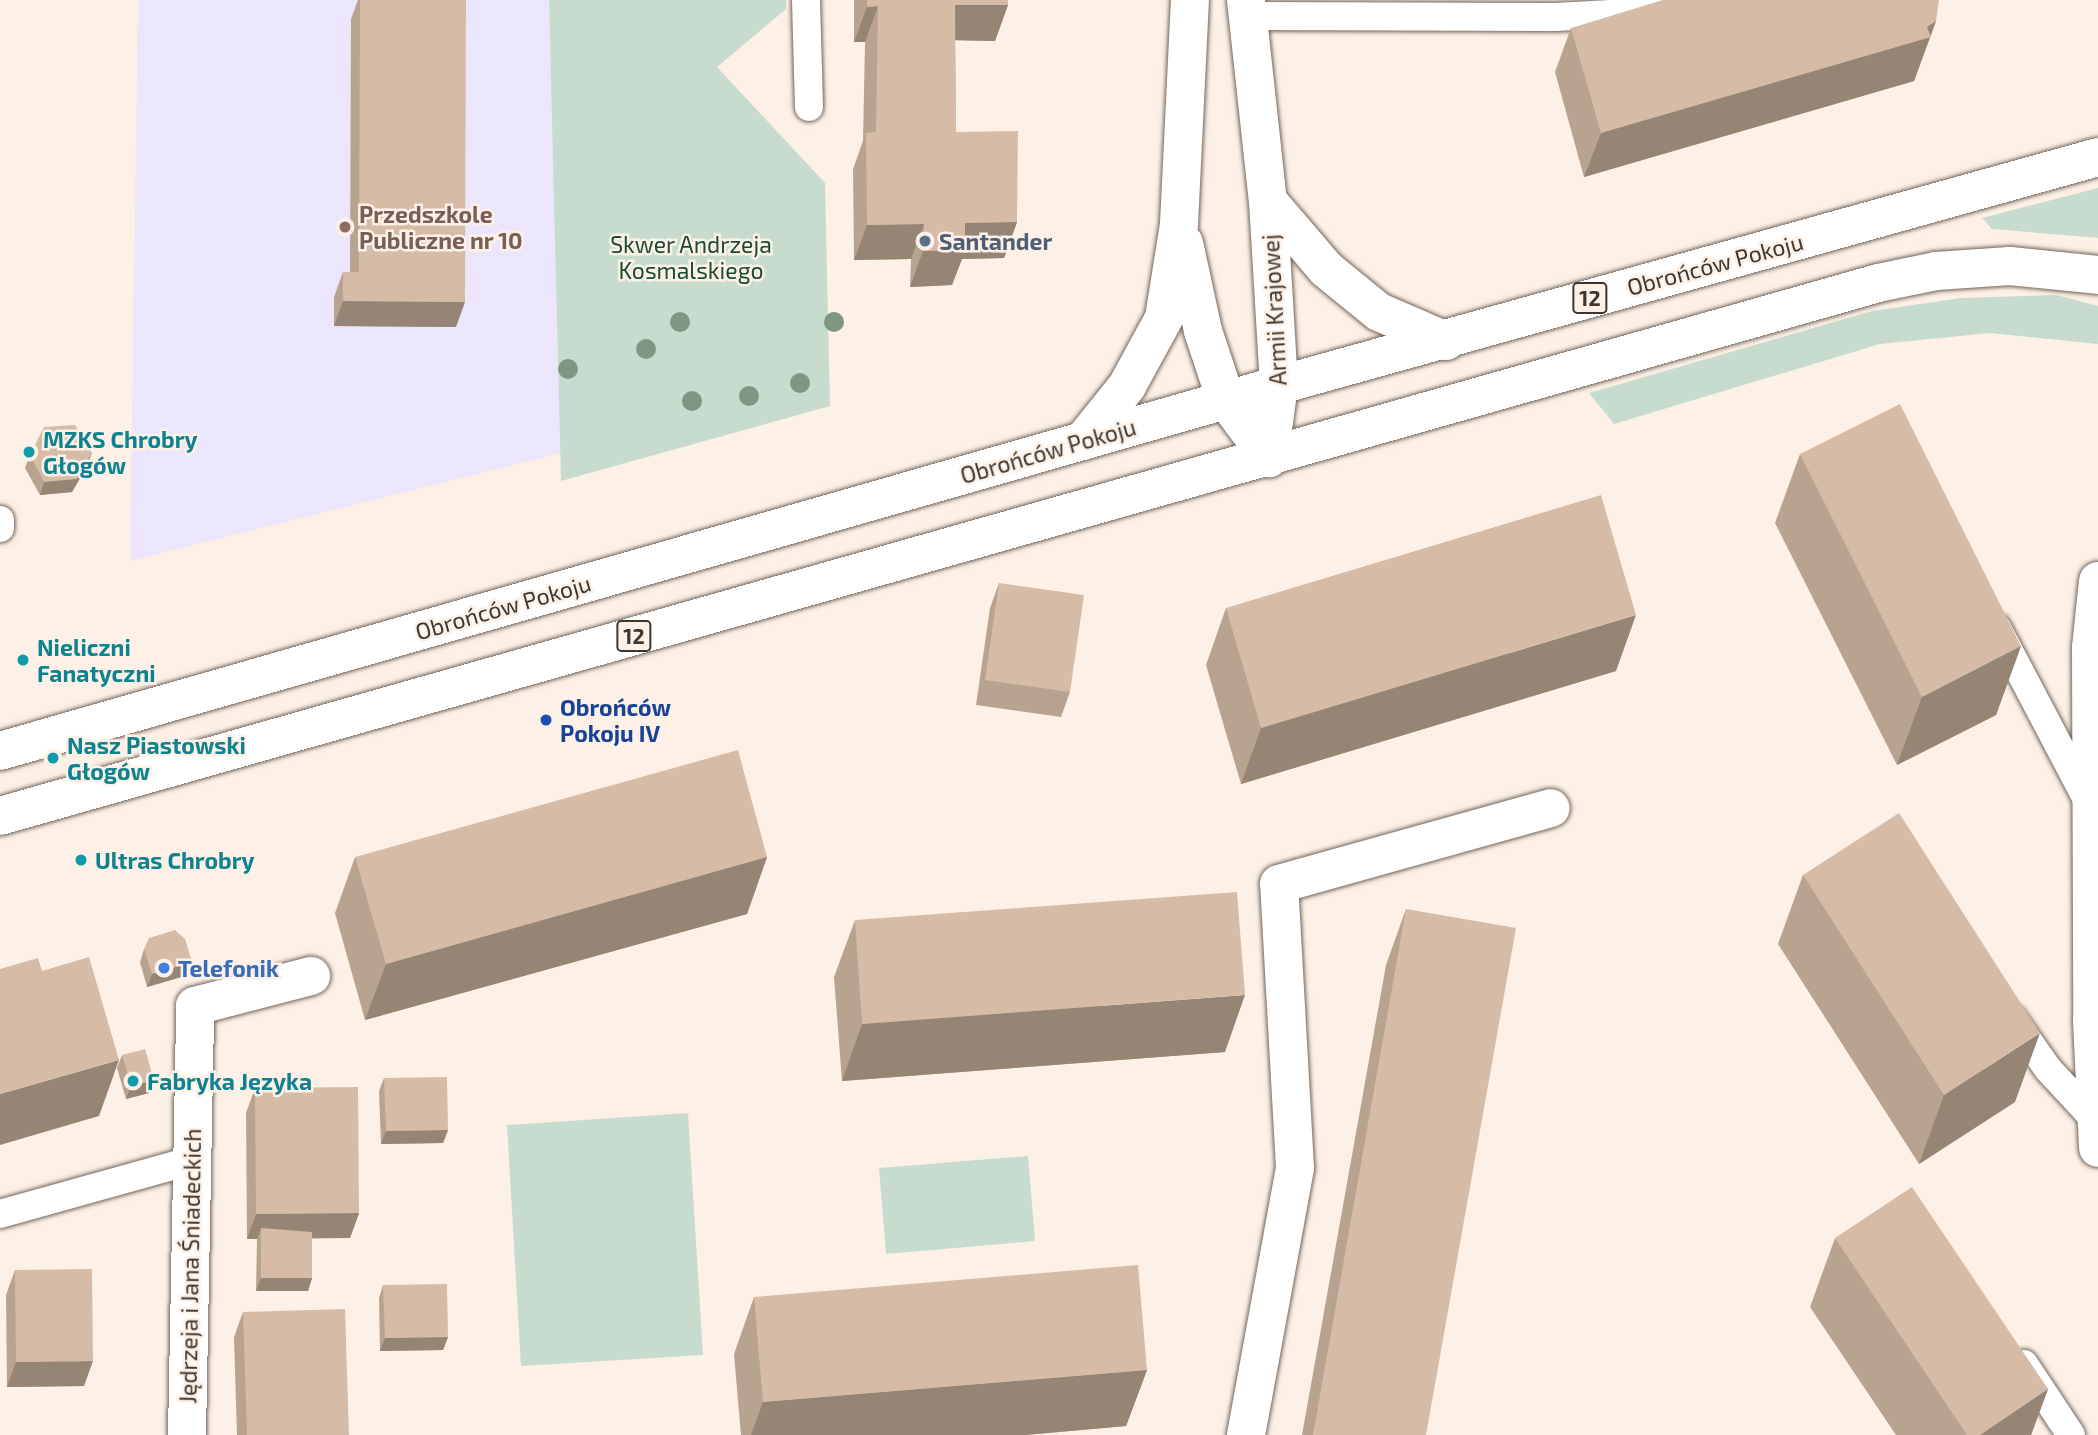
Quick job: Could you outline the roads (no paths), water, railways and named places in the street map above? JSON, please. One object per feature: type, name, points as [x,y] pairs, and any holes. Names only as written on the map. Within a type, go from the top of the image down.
[{"type":"main road","points":[[1083,441],[1127,386],[1164,318],[1180,224],[1190,0]]},
{"type":"main road","name":"Armii Krajowej","points":[[1248,8],[1268,201],[1279,385],[1269,458]]},
{"type":"main road","name":"Obrońców Pokoju","points":[[0,751],[1226,400],[1446,341],[2098,157]]},
{"type":"main road","name":"Armii Krajowej","points":[[1268,201],[1326,269],[1379,312],[1446,341]]},
{"type":"main road","points":[[1180,224],[1203,331],[1226,400],[1269,458]]},
{"type":"main road","name":"12","points":[[0,816],[1269,458],[1550,373],[1878,283],[1936,271],[2010,266],[2098,275]]},
{"type":"main road","points":[[2097,1135],[2091,648],[2098,581]]},
{"type":"main road","points":[[1246,1435],[1295,1168],[1279,884],[1551,808]]},
{"type":"main road","name":"Jędrzeja i Jana Śniadeckich","points":[[187,1435],[195,1006],[311,976]]},
{"type":"lane","points":[[806,0],[810,107]]},
{"type":"lane","points":[[1248,8],[1555,17],[1611,14],[1662,0]]},
{"type":"lane","points":[[0,520],[0,528]]},
{"type":"lane","points":[[1986,606],[2092,809]]},
{"type":"lane","points":[[2001,1000],[2097,1135]]},
{"type":"lane","points":[[0,1214],[192,1160]]},
{"type":"lane","points":[[2009,1341],[2071,1435]]},
{"type":"place","name":"Przedszkole Publiczne nr 10","points":[[345,227]]},
{"type":"place","name":"Santander","points":[[925,241]]},
{"type":"place","name":"MZKS Chrobry Głogów","points":[[29,452]]},
{"type":"place","name":"Nieliczni Fanatyczni","points":[[23,660]]},
{"type":"place","name":"Obrońców Pokoju IV","points":[[546,720]]},
{"type":"place","name":"Nasz Piastowski Głogów","points":[[53,758]]},
{"type":"place","name":"Ultras Chrobry","points":[[81,860]]},
{"type":"place","name":"Telefonik","points":[[164,968]]},
{"type":"place","name":"Fabryka Języka","points":[[133,1081]]},
{"type":"park label","name":"Skwer Andrzeja Kosmalskiego","points":[[691,257]]}]
